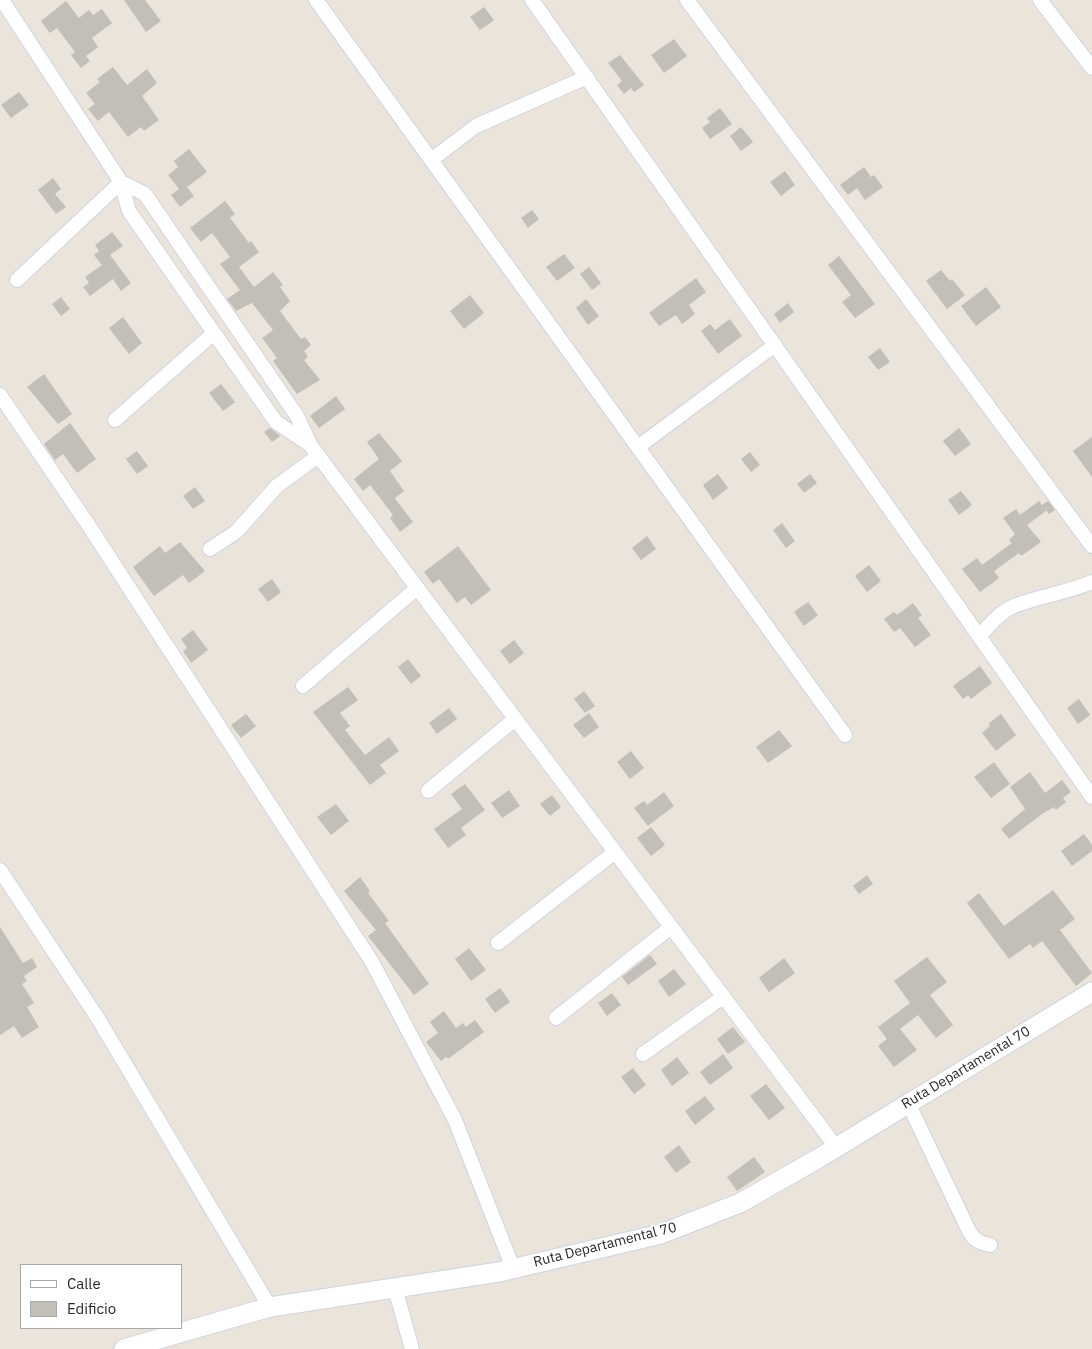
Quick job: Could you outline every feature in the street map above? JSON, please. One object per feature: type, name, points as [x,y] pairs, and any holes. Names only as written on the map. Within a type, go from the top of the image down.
[{"type":"main road","name":"Ruta Departamental 70","points":[[124,1349],[270,1307],[513,1268],[661,1234],[740,1203],[1092,992]]},
{"type":"street","points":[[2,0],[120,182],[129,212],[276,422],[314,451]]},
{"type":"street","points":[[316,0],[846,735]]},
{"type":"street","points":[[532,0],[1092,797]]},
{"type":"street","points":[[687,0],[1092,546]]},
{"type":"street","points":[[1040,0],[1092,68]]},
{"type":"street","points":[[431,160],[476,126],[587,77]]},
{"type":"street","points":[[17,280],[120,182]]},
{"type":"street","points":[[120,182],[145,194],[297,416],[314,451],[836,1147]]},
{"type":"street","points":[[115,420],[214,333]]},
{"type":"street","points":[[638,447],[775,345]]},
{"type":"street","points":[[0,395],[89,526],[372,962],[455,1120],[513,1268]]},
{"type":"street","points":[[210,549],[236,532],[277,486],[314,451]]},
{"type":"street","points":[[979,637],[1002,613],[1014,606],[1077,589],[1092,582]]},
{"type":"street","points":[[303,686],[417,588]]},
{"type":"street","points":[[428,791],[515,718]]},
{"type":"street","points":[[498,943],[615,852]]},
{"type":"street","points":[[0,870],[97,1017],[270,1307]]},
{"type":"street","points":[[556,1018],[671,927]]},
{"type":"street","points":[[643,1054],[723,997]]},
{"type":"street","points":[[908,1103],[973,1238],[980,1243],[990,1245]]},
{"type":"street","points":[[395,1288],[412,1349]]},
{"type":"building","points":[[124,0],[145,0],[161,21],[146,32]]},
{"type":"building","points":[[66,1],[79,18],[89,10],[93,15],[102,9],[112,23],[92,38],[98,47],[86,56],[90,61],[81,68],[71,55],[75,52],[57,28],[50,33],[41,21]]},
{"type":"building","points":[[484,7],[494,20],[480,30],[470,17]]},
{"type":"building","points":[[674,39],[687,56],[664,73],[651,55]]},
{"type":"building","points":[[620,55],[644,85],[634,92],[631,88],[624,94],[617,85],[622,81],[608,63]]},
{"type":"building","points":[[113,67],[127,85],[147,69],[157,83],[142,96],[159,120],[144,131],[141,127],[128,137],[109,112],[98,121],[88,109],[95,104],[86,93],[100,82],[97,79]]},
{"type":"building","points":[[19,92],[29,105],[11,118],[1,105]]},
{"type":"building","points":[[720,108],[732,124],[710,139],[702,128],[710,122],[707,118]]},
{"type":"building","points":[[741,127],[753,142],[741,151],[730,136]]},
{"type":"building","points":[[189,149],[207,172],[187,187],[194,196],[180,207],[171,195],[179,189],[168,175],[178,167],[174,161]]},
{"type":"building","points":[[864,167],[871,177],[874,175],[883,187],[865,200],[857,188],[848,195],[840,185]]},
{"type":"building","points":[[785,171],[795,185],[781,196],[770,182]]},
{"type":"building","points":[[53,178],[61,189],[55,194],[66,207],[56,214],[38,190]]},
{"type":"building","points":[[225,201],[235,214],[230,218],[249,243],[251,241],[259,252],[239,267],[254,287],[273,272],[283,285],[280,287],[290,301],[280,311],[301,339],[305,337],[311,345],[304,351],[308,357],[304,360],[320,380],[297,394],[273,361],[277,358],[262,338],[273,330],[252,303],[236,311],[227,299],[240,290],[220,264],[230,257],[212,233],[201,242],[190,228]]},
{"type":"building","points":[[532,210],[539,219],[528,228],[521,218]]},
{"type":"building","points":[[112,232],[123,246],[110,255],[131,283],[121,291],[113,279],[90,296],[83,287],[89,283],[85,277],[102,265],[94,255],[99,251],[95,245]]},
{"type":"building","points":[[564,254],[575,268],[557,281],[546,267]]},
{"type":"building","points":[[839,256],[875,304],[855,318],[842,302],[851,295],[828,265]]},
{"type":"building","points":[[589,267],[601,283],[592,290],[580,274]]},
{"type":"building","points":[[941,270],[950,281],[952,279],[965,295],[947,309],[926,281]]},
{"type":"building","points":[[696,278],[706,292],[689,305],[695,314],[682,324],[676,315],[659,326],[649,313]]},
{"type":"building","points":[[986,287],[1001,307],[976,326],[961,306]]},
{"type":"building","points":[[470,295],[484,313],[464,329],[450,311]]},
{"type":"building","points":[[61,297],[70,309],[61,316],[52,304]]},
{"type":"building","points":[[586,299],[599,316],[588,325],[576,308]]},
{"type":"building","points":[[788,303],[794,312],[780,323],[774,314]]},
{"type":"building","points":[[123,317],[142,343],[129,354],[109,328]]},
{"type":"building","points":[[730,319],[742,336],[718,354],[701,331],[710,324],[715,330]]},
{"type":"building","points":[[880,348],[890,362],[878,370],[868,357]]},
{"type":"building","points":[[44,374],[72,414],[58,424],[27,387]]},
{"type":"building","points":[[221,384],[235,402],[223,411],[209,393]]},
{"type":"building","points":[[336,396],[345,409],[319,428],[310,416]]},
{"type":"building","points":[[70,423],[96,459],[77,473],[63,454],[55,460],[44,444]]},
{"type":"building","points":[[270,428],[280,436],[272,442],[264,432]]},
{"type":"building","points":[[959,428],[971,444],[955,456],[943,441]]},
{"type":"building","points":[[379,433],[402,461],[390,471],[404,491],[395,498],[413,522],[400,532],[390,518],[393,515],[370,485],[363,491],[354,479],[379,459],[367,442]]},
{"type":"building","points":[[1092,437],[1092,477],[1073,451]]},
{"type":"building","points":[[137,451],[148,466],[137,474],[126,459]]},
{"type":"building","points":[[750,452],[760,465],[751,472],[741,459]]},
{"type":"building","points":[[718,474],[728,488],[713,500],[703,485]]},
{"type":"building","points":[[810,474],[817,483],[804,493],[797,484]]},
{"type":"building","points":[[195,487],[205,501],[193,509],[183,496]]},
{"type":"building","points":[[961,491],[972,505],[959,515],[948,500]]},
{"type":"building","points":[[1039,501],[1042,505],[1048,501],[1055,510],[1049,514],[1043,506],[1046,511],[1027,525],[1041,542],[1021,556],[1019,553],[994,571],[999,578],[980,592],[962,569],[977,558],[982,565],[1012,543],[1009,540],[1015,534],[1003,518],[1016,509],[1020,515]]},
{"type":"building","points":[[782,523],[795,541],[786,548],[773,530]]},
{"type":"building","points":[[647,536],[656,549],[641,560],[632,548]]},
{"type":"building","points":[[180,542],[205,571],[189,583],[183,575],[154,596],[133,567],[160,546],[165,553]]},
{"type":"building","points":[[458,546],[491,590],[471,605],[465,597],[457,603],[439,579],[433,584],[424,572]]},
{"type":"building","points":[[869,565],[881,581],[867,592],[855,576]]},
{"type":"building","points":[[272,579],[281,592],[268,602],[258,589]]},
{"type":"building","points":[[808,602],[818,615],[804,626],[794,612]]},
{"type":"building","points":[[913,603],[922,615],[918,618],[931,635],[915,647],[900,628],[894,632],[884,619],[894,612],[897,615]]},
{"type":"building","points":[[193,630],[208,650],[191,663],[183,651],[187,648],[181,639]]},
{"type":"building","points":[[514,640],[524,653],[510,664],[500,651]]},
{"type":"building","points":[[408,659],[421,676],[411,684],[398,667]]},
{"type":"building","points":[[980,666],[992,683],[971,699],[968,695],[963,699],[953,686]]},
{"type":"building","points":[[348,687],[358,700],[340,713],[350,726],[345,730],[365,755],[389,737],[399,751],[380,765],[386,773],[370,785],[313,712]]},
{"type":"building","points":[[584,691],[595,706],[585,713],[574,699]]},
{"type":"building","points":[[1079,699],[1090,715],[1078,724],[1067,708]]},
{"type":"building","points":[[449,708],[457,719],[437,734],[429,723]]},
{"type":"building","points":[[589,713],[599,727],[584,738],[573,725]]},
{"type":"building","points":[[246,714],[256,726],[241,738],[231,725]]},
{"type":"building","points":[[1001,714],[1016,735],[996,751],[982,733],[990,726],[989,723]]},
{"type":"building","points":[[779,730],[792,746],[768,763],[756,747]]},
{"type":"building","points":[[631,751],[644,768],[630,779],[617,762]]},
{"type":"building","points":[[994,762],[1010,784],[991,798],[974,777]]},
{"type":"building","points":[[1030,772],[1045,793],[1062,780],[1071,792],[1063,798],[1066,802],[1056,810],[1054,807],[1042,814],[1009,839],[1001,829],[1025,809],[1010,787]]},
{"type":"building","points":[[465,784],[485,810],[461,828],[466,835],[448,848],[434,829],[462,809],[451,794]]},
{"type":"building","points":[[509,790],[520,806],[502,818],[491,803]]},
{"type":"building","points":[[664,792],[674,806],[648,826],[634,808],[644,801],[647,805]]},
{"type":"building","points":[[552,795],[561,807],[550,816],[540,804]]},
{"type":"building","points":[[336,804],[349,821],[331,835],[317,817]]},
{"type":"building","points":[[651,827],[665,845],[651,856],[637,838]]},
{"type":"building","points":[[1084,834],[1092,845],[1092,851],[1072,866],[1061,851]]},
{"type":"building","points":[[867,875],[873,884],[859,894],[853,886]]},
{"type":"building","points":[[360,877],[370,891],[368,893],[389,921],[385,923],[429,984],[414,995],[368,936],[376,930],[344,891]]},
{"type":"building","points":[[1053,890],[1075,919],[1060,930],[1092,973],[1076,986],[1042,941],[1033,948],[1030,944],[1009,959],[967,903],[979,893],[1004,926]]},
{"type":"building","points":[[0,927],[23,963],[32,958],[37,967],[24,976],[27,981],[22,984],[34,1003],[27,1007],[39,1027],[22,1038],[14,1026],[0,1035]]},
{"type":"building","points":[[469,948],[486,970],[471,981],[455,959]]},
{"type":"building","points":[[650,955],[657,964],[628,985],[622,977]]},
{"type":"building","points":[[927,957],[947,982],[930,995],[953,1025],[936,1038],[918,1015],[900,1029],[917,1050],[894,1067],[878,1046],[887,1039],[878,1027],[910,1003],[894,981]]},
{"type":"building","points":[[784,958],[795,973],[769,992],[759,978]]},
{"type":"building","points":[[674,969],[686,984],[669,997],[658,981]]},
{"type":"building","points":[[500,988],[510,1002],[495,1013],[485,999]]},
{"type":"building","points":[[612,993],[621,1005],[607,1016],[598,1003]]},
{"type":"building","points":[[444,1011],[456,1028],[463,1023],[466,1027],[475,1020],[484,1032],[448,1059],[446,1057],[441,1061],[426,1042],[438,1033],[430,1022]]},
{"type":"building","points":[[733,1027],[745,1042],[728,1054],[717,1039]]},
{"type":"building","points":[[723,1054],[733,1068],[710,1085],[700,1072]]},
{"type":"building","points":[[677,1057],[689,1073],[672,1086],[661,1070]]},
{"type":"building","points":[[633,1068],[646,1085],[634,1094],[621,1077]]},
{"type":"building","points":[[766,1084],[785,1108],[769,1120],[750,1096]]},
{"type":"building","points":[[705,1096],[715,1109],[695,1125],[685,1111]]},
{"type":"building","points":[[679,1145],[691,1162],[676,1173],[664,1157]]},
{"type":"building","points":[[754,1157],[765,1172],[737,1191],[727,1177]]}]
